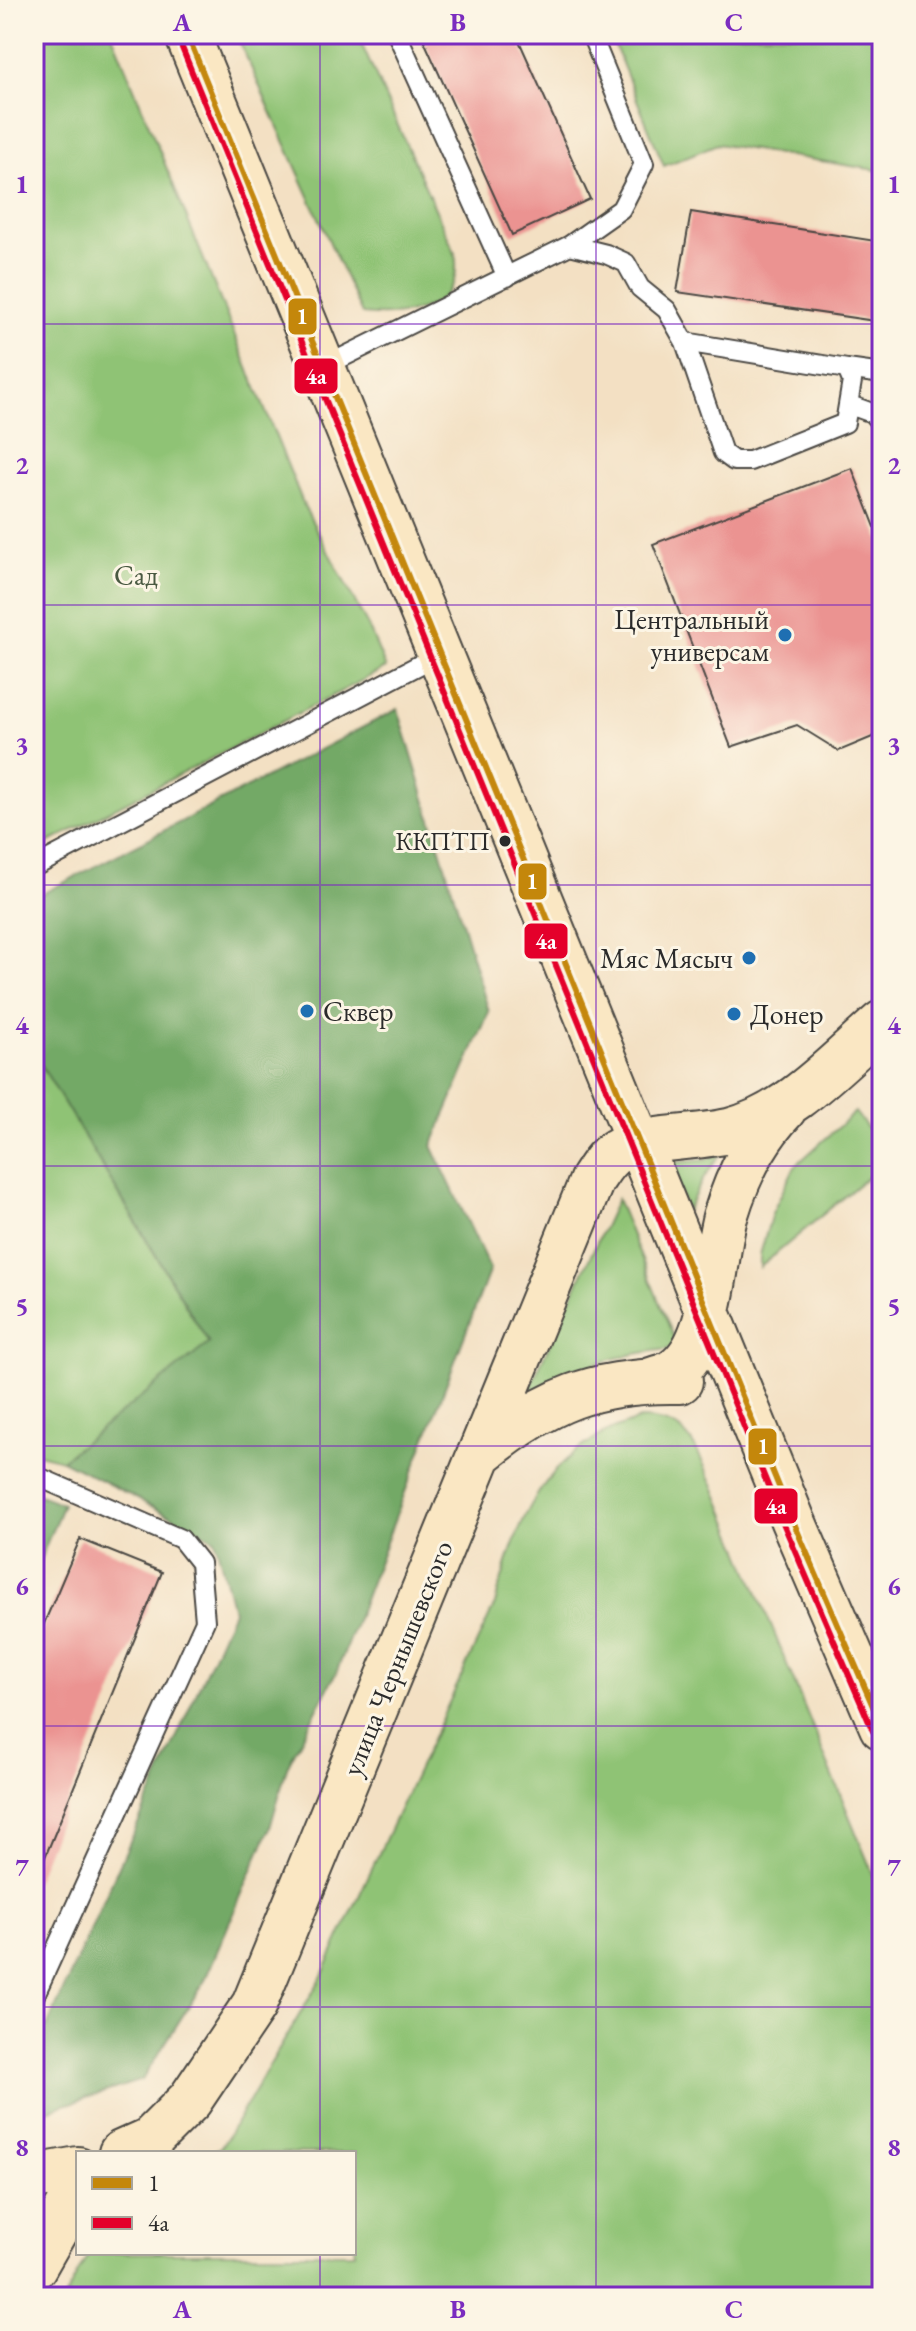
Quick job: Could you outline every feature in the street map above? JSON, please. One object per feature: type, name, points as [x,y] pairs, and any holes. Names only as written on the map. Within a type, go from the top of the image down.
[{"type":"street","points":[[187,34],[737,1383],[882,1727]]},
{"type":"street","points":[[649,1381],[673,1372],[691,1352],[708,1310],[725,1217],[747,1160],[766,1128],[791,1101],[882,1023]]},
{"type":"street","points":[[592,1180],[612,1119],[617,1087]]},
{"type":"street","name":"улица Чернышевского","points":[[125,2151],[150,2140],[190,2100],[254,2005],[592,1180],[604,1161],[619,1149],[639,1143],[730,1131],[764,1119],[791,1101]]},
{"type":"street","points":[[669,1216],[695,1234],[705,1234],[725,1217]]},
{"type":"street","points":[[481,1453],[511,1428],[576,1394],[608,1385],[649,1381],[737,1383]]},
{"type":"street","points":[[34,2177],[76,2169]]},
{"type":"street","points":[[34,2267],[76,2194]]},
{"type":"lane","points":[[397,34],[507,277]]},
{"type":"lane","points":[[323,367],[570,245],[621,209],[644,164],[591,34]]},
{"type":"lane","points":[[570,245],[606,254],[626,263],[640,288],[667,310],[685,342],[723,453],[734,461],[750,461],[845,423],[852,381],[847,369]]},
{"type":"lane","points":[[685,342],[882,374]]},
{"type":"lane","points":[[850,405],[872,413],[882,425]]},
{"type":"lane","points":[[34,867],[440,654]]},
{"type":"lane","points":[[34,1475],[181,1539],[200,1563],[205,1621],[34,1997]]},
{"type":"green space","name":"Сад","points":[[34,34],[112,34],[305,508],[368,626],[386,668],[34,850]]},
{"type":"green space","points":[[236,34],[357,34],[455,253],[456,272],[451,287],[441,298],[413,312],[362,314]]},
{"type":"green space","points":[[610,34],[882,34],[882,171],[717,144],[664,166]]},
{"type":"green space","points":[[398,709],[489,1012],[432,1146],[490,1269],[337,1671],[287,1767],[270,1828],[204,1982],[142,2080],[34,2115],[34,2022],[47,2027],[233,1611],[215,1539],[62,1460],[209,1343],[34,1053],[34,898]]},
{"type":"green space","points":[[34,1053],[209,1344],[62,1460],[34,1453]]},
{"type":"green space","points":[[855,1112],[882,1147],[882,1165],[760,1267],[760,1255],[772,1213],[795,1166]]},
{"type":"green space","points":[[721,1153],[687,1210],[668,1163],[705,1160]]},
{"type":"green space","points":[[617,1199],[678,1348],[600,1363],[564,1375],[527,1393]]},
{"type":"green space","points":[[640,1419],[657,1420],[680,1429],[694,1446],[713,1484],[882,1896],[882,2297],[65,2297],[88,2255],[356,2255],[356,2151],[213,2151],[222,2146],[320,1980],[495,1604],[510,1552],[531,1505],[561,1465],[609,1431]]},
{"type":"green space","points":[[34,1493],[63,1504],[34,1574]]},
{"type":"building","points":[[421,34],[516,34],[590,199],[512,235]]},
{"type":"building","points":[[691,212],[882,242],[882,322],[677,292]]},
{"type":"building","name":"Центральный универсам","points":[[852,468],[882,545],[882,733],[839,751],[797,725],[731,747],[653,544]]},
{"type":"building","points":[[80,1539],[162,1572],[34,1884],[34,1647]]},
{"type":"transit line","name":"1","points":[[187,34],[793,1521],[882,1727]]},
{"type":"transit line","name":"4а","points":[[178,38],[784,1525],[873,1731]]},
{"type":"place","name":"Центральный универсам","points":[[785,635]]},
{"type":"place","name":"ККПТП","points":[[505,841]]},
{"type":"place","name":"Мяс Мясыч","points":[[749,958]]},
{"type":"place","name":"Сквер","points":[[307,1011]]},
{"type":"place","name":"Донер","points":[[734,1014]]}]
